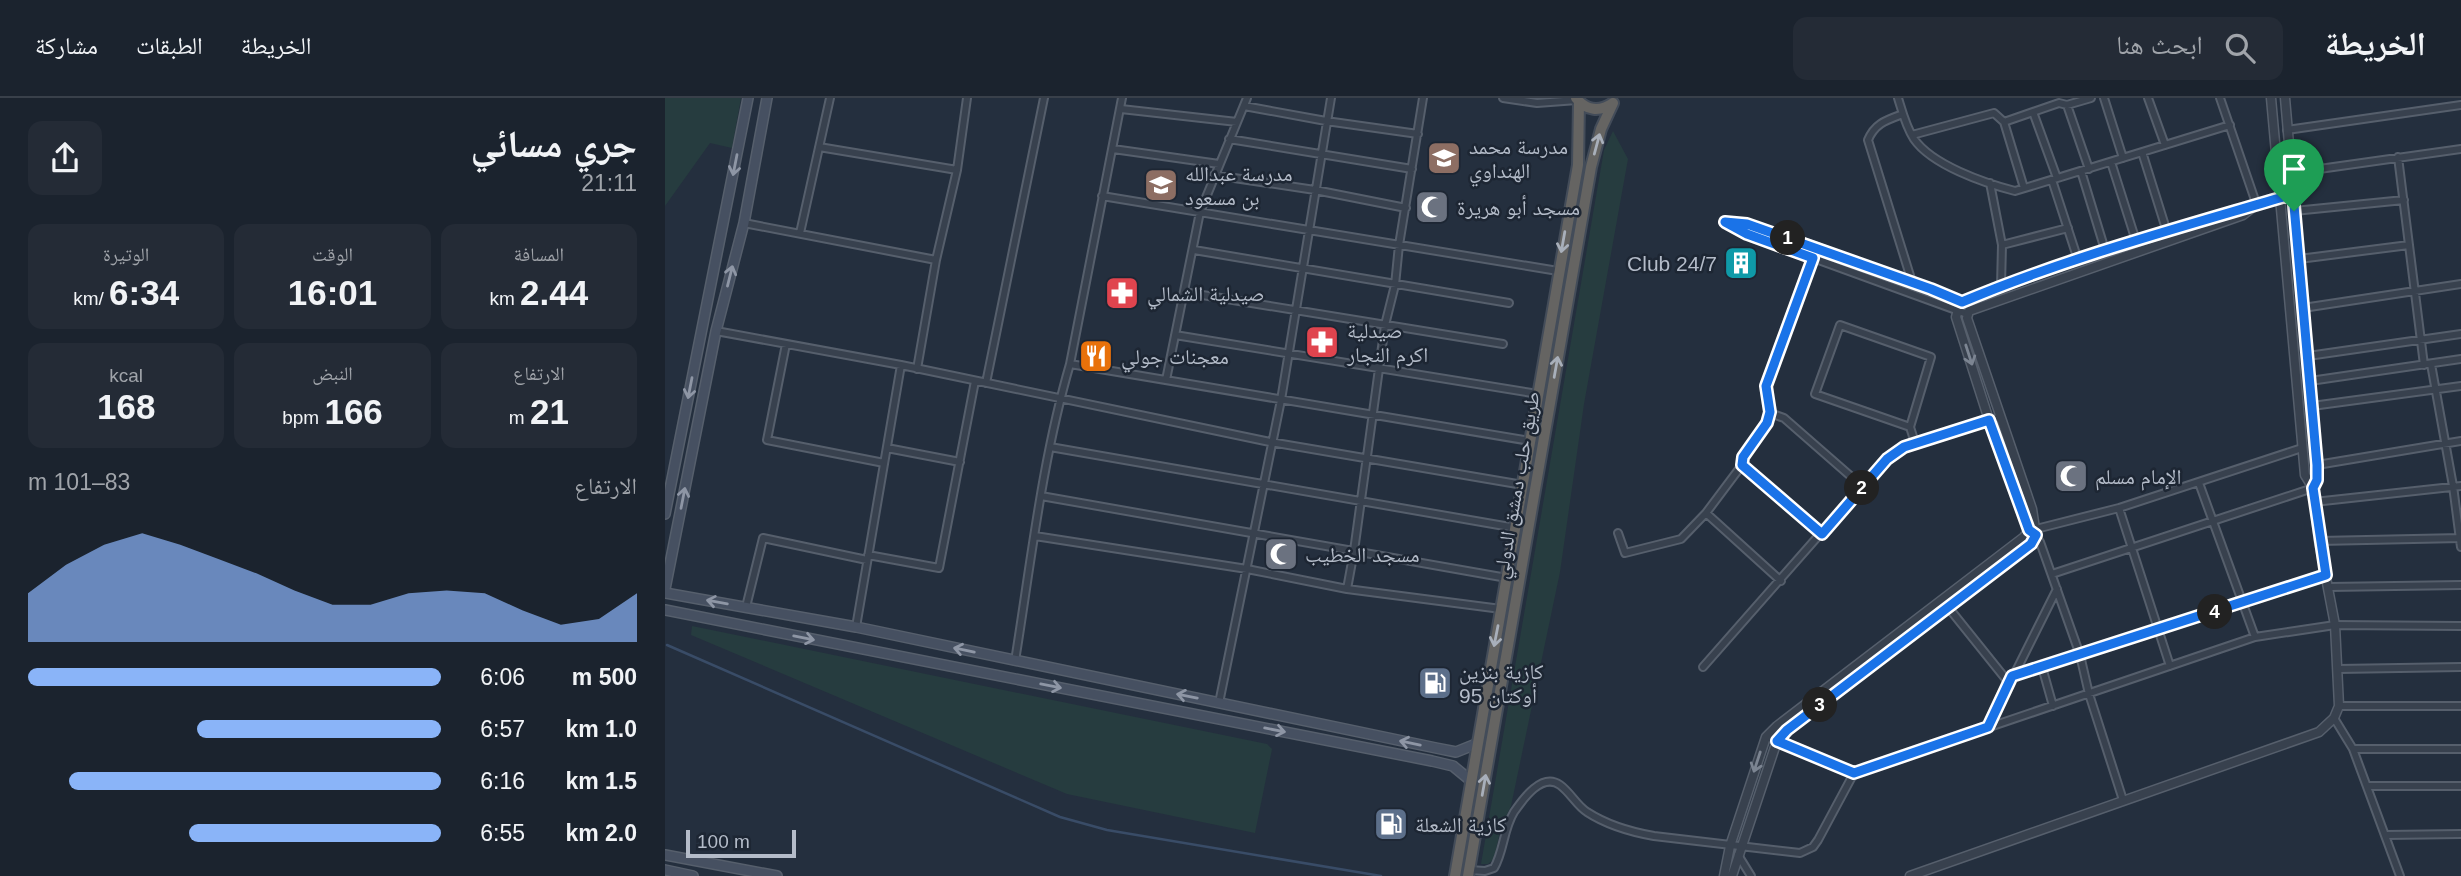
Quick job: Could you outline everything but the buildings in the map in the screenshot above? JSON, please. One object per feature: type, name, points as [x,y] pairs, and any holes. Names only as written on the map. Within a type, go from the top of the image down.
[{"type":"highway","points":[[1577,100],[1592,109],[1600,109],[1615,100]]},
{"type":"highway","name":"طريق حلب دمشق الدولي","points":[[1455,876],[1577,165],[1577,100]]},
{"type":"highway","name":"طريق حلب دمشق الدولي","points":[[1468,873],[1591,167],[1601,130],[1615,100]]},
{"type":"main road","points":[[665,514],[748,98]]},
{"type":"main road","points":[[767,98],[744,223],[716,331],[665,591],[856,627],[1457,752],[1476,744]]},
{"type":"main road","points":[[665,610],[1432,761],[1453,766],[1470,780]]},
{"type":"main road","points":[[665,855],[777,876]]},
{"type":"main road","points":[[665,870],[693,876]]},
{"type":"street","points":[[800,233],[830,98]]},
{"type":"street","points":[[917,369],[936,260],[957,170],[967,98]]},
{"type":"street","points":[[986,383],[1044,98]]},
{"type":"street","points":[[1015,662],[1041,496],[1122,98]]},
{"type":"street","points":[[1166,380],[1200,212],[1247,98]]},
{"type":"street","points":[[1219,703],[1281,400],[1331,98]]},
{"type":"street","points":[[1347,589],[1385,325],[1395,285],[1423,98]]},
{"type":"street","points":[[1503,98],[1536,101],[1577,100]]},
{"type":"street","points":[[1898,98],[1912,135],[1937,160],[2015,191],[2230,125]]},
{"type":"street","points":[[2004,122],[2059,103],[2067,105],[2091,98]]},
{"type":"street","points":[[2104,98],[2123,158]]},
{"type":"street","points":[[2148,98],[2165,145]]},
{"type":"street","points":[[2220,98],[2254,207]]},
{"type":"street","points":[[1910,876],[2319,732],[2335,718],[2339,706],[2335,625],[2319,541],[2313,488],[2305,475],[2271,98]]},
{"type":"street","points":[[2052,574],[2313,488],[2317,480],[2285,98]]},
{"type":"street","points":[[2067,105],[2089,169]]},
{"type":"street","points":[[2287,130],[2461,105]]},
{"type":"street","points":[[1244,106],[1418,134]]},
{"type":"street","points":[[1121,109],[1237,122]]},
{"type":"street","points":[[2033,111],[2078,260]]},
{"type":"street","points":[[1912,135],[1994,113],[2004,122],[2024,188]]},
{"type":"street","points":[[1903,114],[1884,121],[1872,130],[1868,140],[1912,282]]},
{"type":"street","points":[[1229,139],[1412,169]]},
{"type":"street","points":[[819,147],[957,170]]},
{"type":"street","points":[[1113,149],[1219,164]]},
{"type":"street","points":[[2291,173],[2461,149]]},
{"type":"street","points":[[2142,152],[2167,232]]},
{"type":"street","points":[[2398,158],[2421,340],[2457,486],[2461,547]]},
{"type":"street","points":[[2111,162],[2136,241]]},
{"type":"street","points":[[2081,171],[2105,250]]},
{"type":"street","points":[[1214,175],[1315,190],[1406,208]]},
{"type":"street","points":[[1990,183],[2002,246],[2001,286]]},
{"type":"street","points":[[2123,800],[2089,694],[2080,654],[2052,574],[1989,420],[1956,310],[1962,302],[2001,286],[2105,250],[2293,194]]},
{"type":"street","points":[[1101,195],[1558,271]]},
{"type":"street","points":[[2294,211],[2404,200]]},
{"type":"street","points":[[1732,876],[1777,741],[1787,730],[2031,544],[2034,531],[2032,509],[2000,417],[1970,311],[1962,302],[1747,224],[1725,222],[1747,234],[1956,310],[1970,311],[2243,215],[2254,207]]},
{"type":"street","points":[[744,223],[936,260]]},
{"type":"street","points":[[2002,246],[2068,228]]},
{"type":"street","points":[[2299,259],[2409,245]]},
{"type":"street","points":[[1194,250],[1510,303]]},
{"type":"street","points":[[1618,533],[1625,552],[1681,539],[1706,513],[1742,465],[1743,457],[1767,423],[1770,412],[1766,386],[1813,258]]},
{"type":"street","points":[[2303,308],[2461,284]]},
{"type":"street","points":[[1184,292],[1503,344]]},
{"type":"street","points":[[1910,427],[1815,394],[1839,326],[1931,357],[1910,427],[1915,443]]},
{"type":"street","points":[[716,331],[901,365],[1271,442],[1523,485]]},
{"type":"street","points":[[2308,356],[2461,334]]},
{"type":"street","points":[[1175,335],[1538,394]]},
{"type":"street","points":[[786,344],[767,440],[884,463]]},
{"type":"street","points":[[2310,381],[2461,359]]},
{"type":"street","points":[[1070,364],[1529,441]]},
{"type":"street","points":[[856,627],[901,365]]},
{"type":"street","points":[[746,607],[763,538],[939,568],[975,381]]},
{"type":"street","points":[[2312,406],[2461,386]]},
{"type":"street","points":[[1770,412],[1784,418],[1863,487]]},
{"type":"street","points":[[1703,667],[1887,459],[1904,447],[2000,417]]},
{"type":"street","points":[[2317,465],[2461,441]]},
{"type":"street","points":[[1051,447],[1516,528]]},
{"type":"street","points":[[887,448],[960,462]]},
{"type":"street","points":[[1724,876],[1730,846],[1766,737],[1787,718],[2024,537],[2034,531],[2119,508],[2302,448]]},
{"type":"street","points":[[1742,465],[1822,534]]},
{"type":"street","points":[[2199,483],[2255,637]]},
{"type":"street","points":[[2314,502],[2457,486]]},
{"type":"street","points":[[1041,496],[1507,578]]},
{"type":"street","points":[[2119,508],[2170,666]]},
{"type":"street","points":[[1706,513],[1781,581]]},
{"type":"street","points":[[1035,536],[1247,569],[1347,589],[1501,608]]},
{"type":"street","points":[[2319,541],[2461,538]]},
{"type":"street","points":[[2010,680],[2080,654],[2326,575]]},
{"type":"street","points":[[2329,587],[2461,585]]},
{"type":"street","points":[[1988,727],[2057,589]]},
{"type":"street","points":[[1948,607],[2010,680]]},
{"type":"street","points":[[1766,737],[1854,773],[2255,637],[2335,625],[2461,626]]},
{"type":"street","points":[[2042,667],[2053,706]]},
{"type":"street","points":[[2338,669],[2461,667]]},
{"type":"street","points":[[2339,706],[2461,706]]},
{"type":"street","points":[[2335,718],[2353,749],[2400,876]]},
{"type":"street","points":[[2353,749],[2461,750]]},
{"type":"street","points":[[1468,873],[1494,868],[1499,860],[1504,830],[1514,812],[1542,783],[1551,781],[1560,785],[1586,812],[1633,832],[1730,846],[1739,851],[1800,853],[1813,847],[1854,773]]},
{"type":"street","points":[[2367,786],[2461,786]]},
{"type":"street","points":[[2386,835],[2461,834]]},
{"type":"street","points":[[1739,851],[1751,876]]},
{"type":"green space","points":[[665,98],[741,98],[732,148],[710,143],[665,206]]},
{"type":"green space","points":[[1613,131],[1628,159],[1584,404],[1560,572],[1511,806],[1501,827],[1494,859],[1488,864],[1481,864],[1604,150]]},
{"type":"green space","points":[[692,626],[1267,744],[1272,749],[1255,833],[1067,794],[691,635]]},
{"type":"waterway","points":[[667,645],[1060,817],[1107,830],[1381,876]]},
{"type":"place","name":"مدرسة محمد الهنداوي","points":[[1444,158]]},
{"type":"place","name":"مدرسة عبدالله بن مسعود","points":[[1161,185]]},
{"type":"place","name":"مسجد أبو هريرة","points":[[1432,207]]},
{"type":"place","name":"Club 24/7","points":[[1741,263]]},
{"type":"place","name":"صيدلية الشمالي","points":[[1122,293]]},
{"type":"place","name":"صيدلية اكرم النجار","points":[[1322,342]]},
{"type":"place","name":"معجنات جولي","points":[[1096,356]]},
{"type":"place","name":"الإمام مسلم","points":[[2071,476]]},
{"type":"place","name":"مسجد الخطيب","points":[[1281,554]]},
{"type":"place","name":"كازية بنزين أوكتان 95","points":[[1435,683]]},
{"type":"place","name":"كازية الشعلة","points":[[1391,824]]},
{"type":"route","points":[[2293,194],[2294,211],[2318,475],[2313,488],[2326,575],[2012,676],[1988,727],[1854,773],[1777,741],[1787,730],[2031,544],[2036,535],[2029,530],[1989,420],[1904,447],[1887,459],[1822,534],[1742,465],[1743,457],[1767,423],[1770,412],[1766,386],[1813,258],[1747,234],[1725,222],[1747,224],[1962,302],[2105,250],[2293,194]]}]
